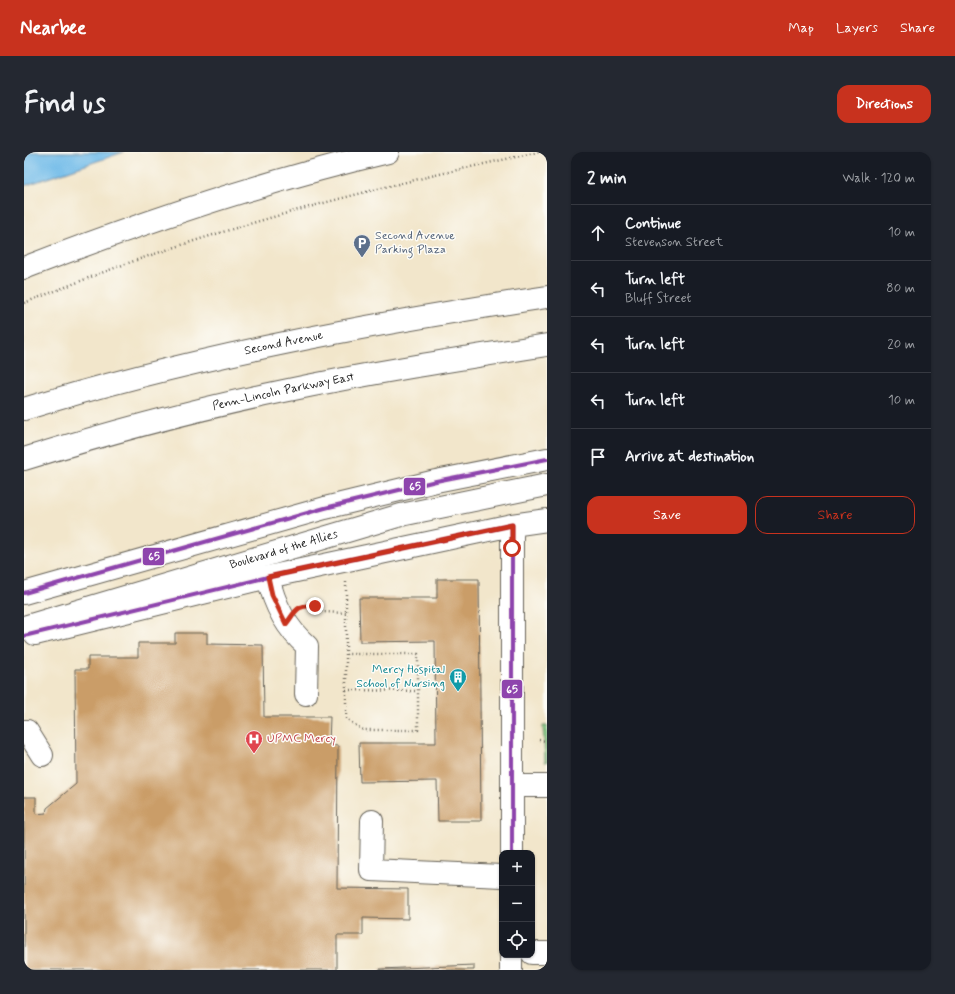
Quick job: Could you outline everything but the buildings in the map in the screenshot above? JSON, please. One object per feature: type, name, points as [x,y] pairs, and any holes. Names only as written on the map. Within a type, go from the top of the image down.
[{"type":"main road","points":[[24,268],[124,230],[201,205],[388,152]]},
{"type":"main road","name":"Second Avenue","points":[[24,410],[188,364],[267,346],[419,317],[547,298]]},
{"type":"main road","name":"Penn-Lincoln Parkway East","points":[[24,459],[161,420],[277,392],[434,362],[547,345]]},
{"type":"main road","points":[[24,593],[325,508],[436,481],[547,459]]},
{"type":"main road","name":"Boulevard of the Allies","points":[[24,627],[401,515],[547,485]]},
{"type":"main road","points":[[24,636],[268,577],[512,525],[547,520]]},
{"type":"main road","points":[[512,525],[512,850]]},
{"type":"main road","points":[[268,577],[272,595],[286,624],[307,646],[306,694]]},
{"type":"main road","points":[[24,731],[27,731],[42,754]]},
{"type":"main road","points":[[512,786],[547,786]]},
{"type":"main road","points":[[372,821],[371,870],[499,876]]},
{"type":"main road","points":[[535,953],[547,953]]},
{"type":"main road","points":[[511,958],[511,970]]},
{"type":"path","points":[[24,303],[135,261],[287,213],[366,192],[539,152]]},
{"type":"path","points":[[346,577],[346,613],[346,654],[346,719],[363,730],[418,730],[418,654],[346,654]]},
{"type":"path","points":[[286,624],[298,608],[305,605],[315,606],[322,612],[346,613]]},
{"type":"path","points":[[346,690],[418,691]]},
{"type":"path","points":[[538,740],[547,741]]},
{"type":"green space","points":[[543,726],[547,726],[547,762],[545,762]]},
{"type":"water","points":[[24,152],[124,152],[24,186]]},
{"type":"transit line","name":"65","points":[[24,593],[325,508],[436,481],[547,459]]},
{"type":"transit line","name":"65","points":[[24,636],[268,577],[512,525]]},
{"type":"transit line","name":"65","points":[[512,525],[512,850]]},
{"type":"place","name":"Second Avenue Parking Plaza","points":[[362,258]]},
{"type":"place","name":"Mercy Hospital School of Nursing","points":[[458,692]]},
{"type":"place","name":"UPMC Mercy","points":[[254,754]]},
{"type":"route","points":[[315,606],[305,605],[298,608],[286,624],[272,595],[268,577],[512,525],[512,548]]}]
